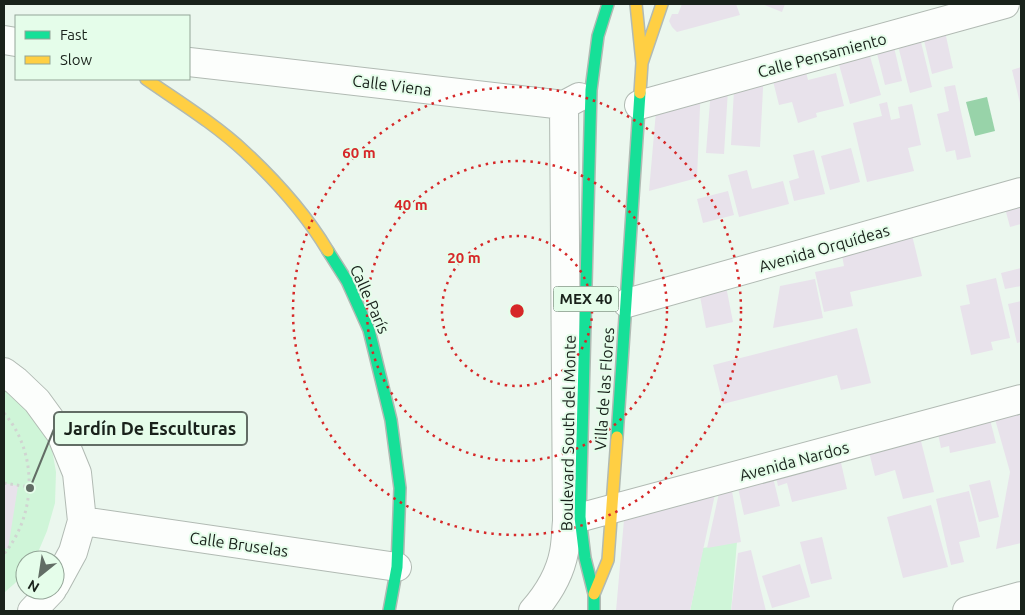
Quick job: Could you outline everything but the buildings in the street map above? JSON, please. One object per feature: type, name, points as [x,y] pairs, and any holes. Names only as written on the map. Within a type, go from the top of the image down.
[{"type":"main road","name":"Boulevard South del Monte","points":[[594,594],[574,519],[591,90],[596,38],[601,19],[608,4]]},
{"type":"main road","name":"MEX 40","points":[[636,4],[642,63]]},
{"type":"main road","points":[[642,63],[662,4]]},
{"type":"main road","name":"Villa de las Flores","points":[[594,594],[608,560],[642,63]]},
{"type":"main road","name":"Calle París","points":[[147,80],[204,119],[244,151],[281,190],[322,241],[348,281],[369,330],[391,420],[400,488],[397,567],[389,611]]},
{"type":"main road","name":"MEX 40","points":[[594,594],[594,611]]},
{"type":"street","name":"Calle Pensamiento","points":[[639,105],[1005,4]]},
{"type":"street","name":"Calle Viena","points":[[190,62],[564,105]]},
{"type":"street","points":[[533,611],[545,597],[556,574],[574,519],[564,105],[591,90]]},
{"type":"street","name":"Avenida Orquídeas","points":[[627,304],[1021,192]]},
{"type":"street","points":[[4,372],[37,401],[61,434],[77,473],[82,520],[74,552],[65,568]]},
{"type":"street","name":"Avenida Nardos","points":[[574,519],[1021,399]]},
{"type":"street","name":"Calle Bruselas","points":[[82,520],[397,567]]},
{"type":"street","points":[[967,611],[1021,596]]},
{"type":"street","points":[[32,611],[42,600]]},
{"type":"path","points":[[4,413],[11,421],[21,440],[29,475],[29,487],[21,524],[4,554]]},
{"type":"path","points":[[4,483],[29,487]]},
{"type":"shaded area","points":[[987,97],[995,131],[975,136],[966,102]]},
{"type":"shaded area","points":[[4,372],[51,444],[56,472],[55,503],[39,550],[15,550],[15,583],[4,593]]},
{"type":"shaded area","points":[[737,542],[731,611],[690,611],[703,548]]},
{"type":"traffic: fast","points":[[594,611],[594,594],[585,558],[580,517],[591,90],[598,36],[608,4]]},
{"type":"traffic: fast","points":[[617,437],[640,93]]},
{"type":"traffic: fast","points":[[328,251],[347,281],[369,330],[391,420],[400,488],[397,567],[389,611]]},
{"type":"traffic: slow","points":[[636,4],[642,63],[640,93]]},
{"type":"traffic: slow","points":[[642,63],[662,4]]},
{"type":"traffic: slow","points":[[147,80],[209,123],[245,152],[290,199],[328,251]]},
{"type":"traffic: slow","points":[[594,594],[608,560],[617,437]]},
{"type":"place","name":"Jardín De Esculturas","points":[[30,488]]}]
